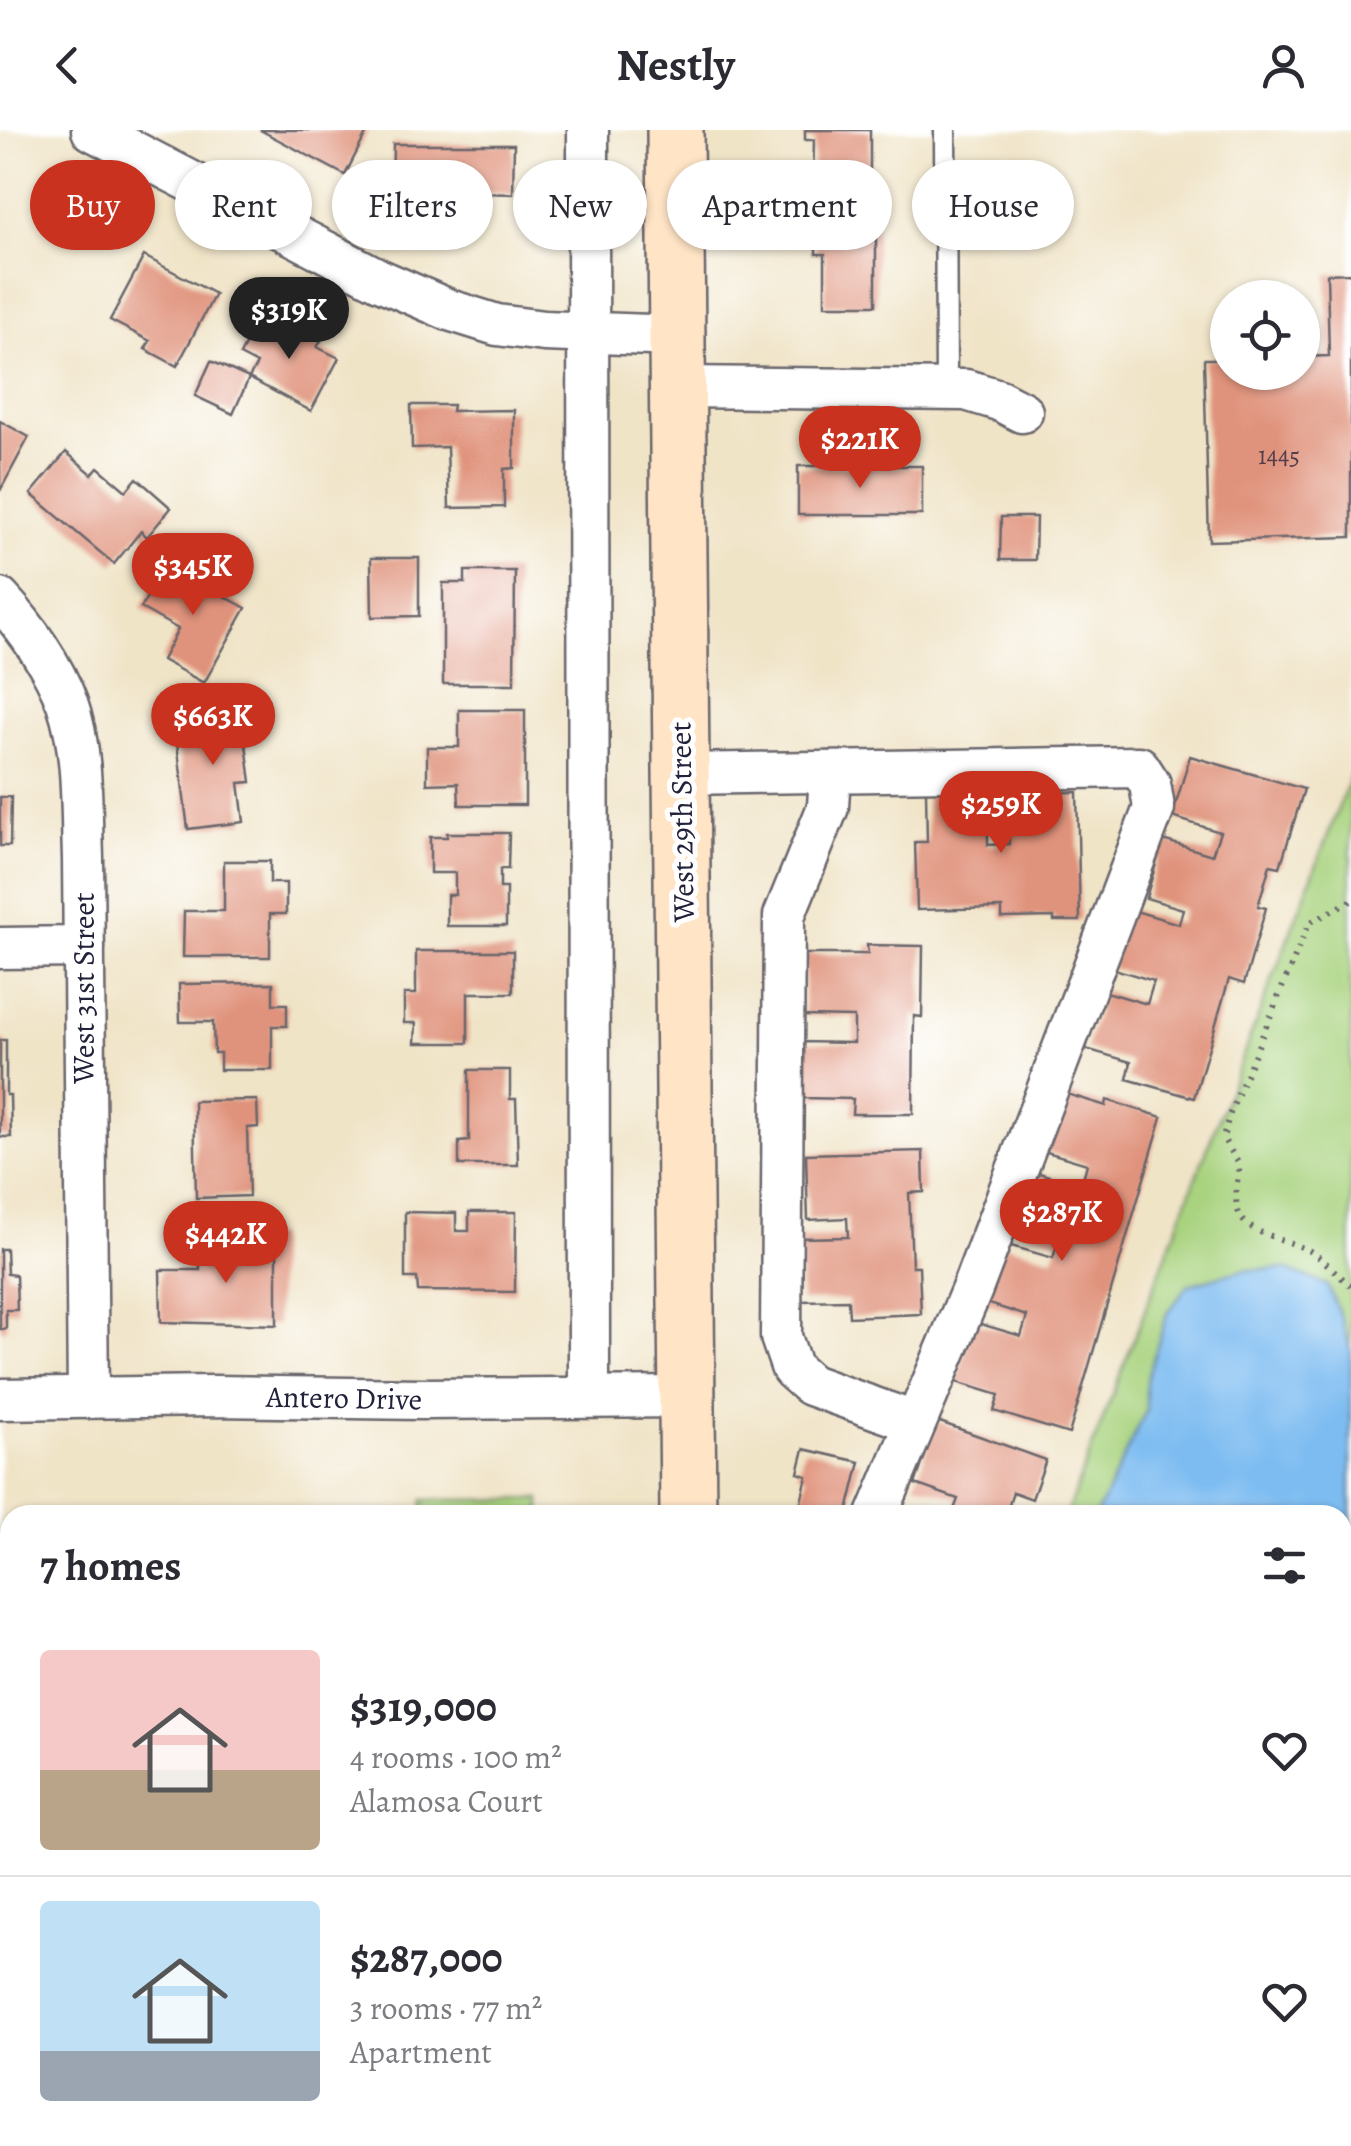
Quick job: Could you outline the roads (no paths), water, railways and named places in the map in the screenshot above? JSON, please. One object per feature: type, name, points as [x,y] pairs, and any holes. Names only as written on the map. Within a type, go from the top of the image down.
[{"type":"main road","name":"West 29th Street","points":[[676,130],[688,1505]]},
{"type":"street","points":[[92,130],[380,280],[449,310],[498,325],[590,332],[678,361],[966,390],[1022,412]]},
{"type":"street","points":[[588,130],[589,1396]]},
{"type":"street","name":"West 31st Street","points":[[0,599],[26,631],[67,703],[80,778],[88,1398]]},
{"type":"street","points":[[682,774],[1139,767],[1150,784],[1154,808],[972,1288],[881,1505]]},
{"type":"street","points":[[830,772],[828,807],[784,916],[781,1337],[792,1370],[810,1385],[914,1422]]},
{"type":"street","points":[[0,948],[84,947]]},
{"type":"street","name":"Antero Drive","points":[[0,1399],[688,1397]]},
{"type":"lane","points":[[944,130],[946,390]]},
{"type":"water","points":[[1285,1269],[1327,1285],[1351,1351],[1351,1505],[1101,1505],[1146,1411],[1146,1381],[1167,1314],[1188,1285],[1243,1270]]}]
